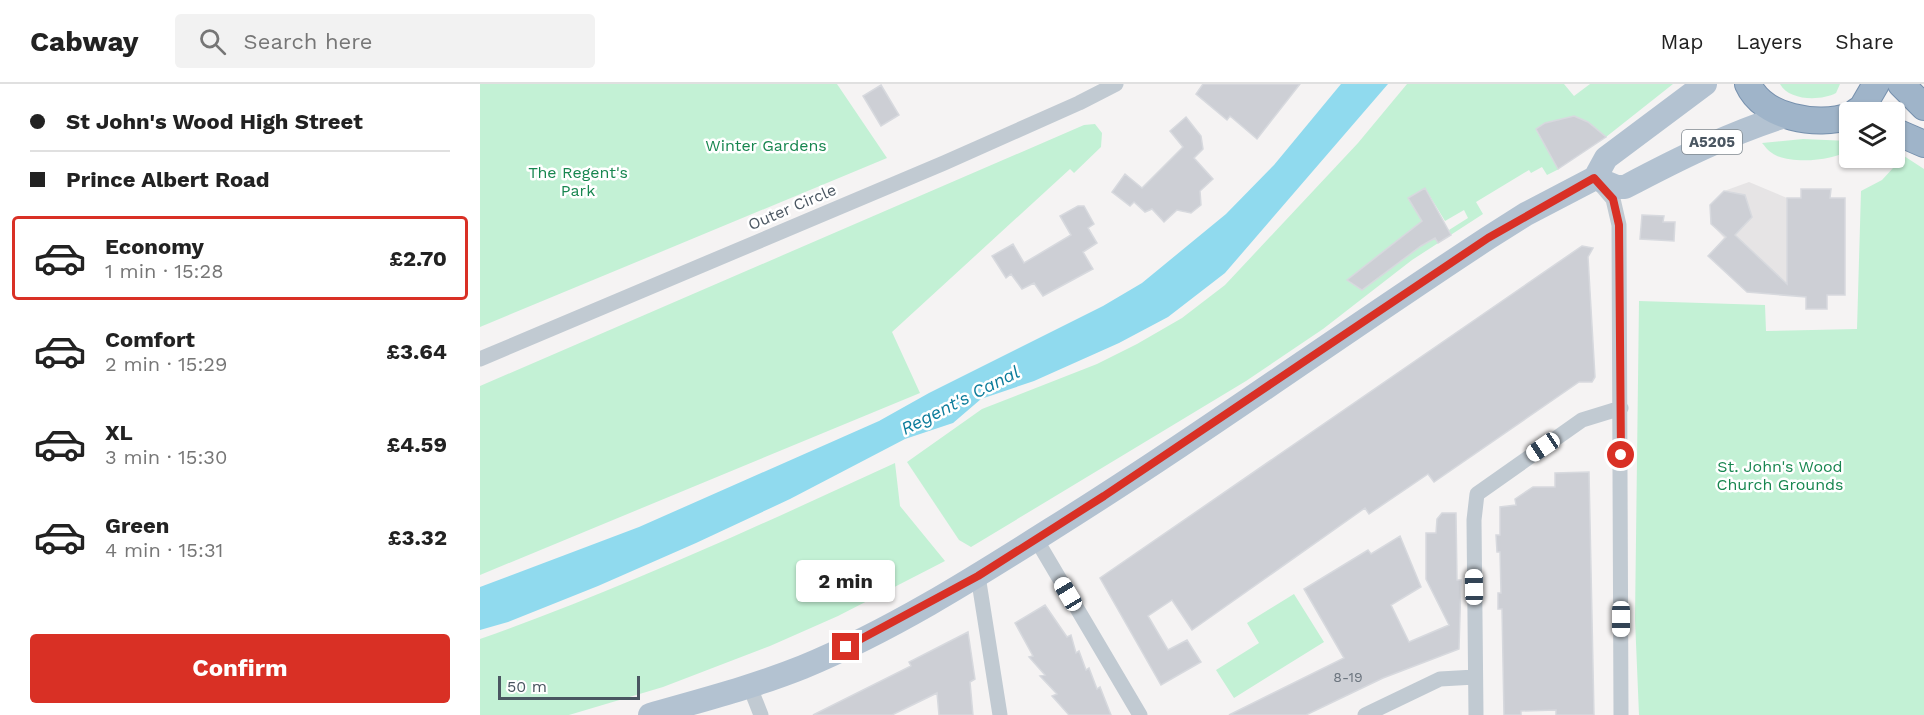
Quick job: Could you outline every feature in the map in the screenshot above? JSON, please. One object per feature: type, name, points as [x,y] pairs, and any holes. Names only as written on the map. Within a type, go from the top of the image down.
[{"type":"highway","points":[[1748,84],[1763,106],[1788,116],[1839,117]]},
{"type":"highway","points":[[1866,102],[1876,84]]},
{"type":"highway","points":[[1900,84],[1924,107]]},
{"type":"highway","points":[[1905,135],[1924,144]]},
{"type":"main road","name":"A5205","points":[[650,715],[750,687],[846,647],[978,576],[1133,477],[1479,244],[1526,214],[1594,178],[1606,158],[1705,84]]},
{"type":"main road","name":"A5205","points":[[1594,178],[1617,187],[1625,187],[1682,156],[1735,132],[1788,116]]},
{"type":"street","name":"Outer Circle","points":[[480,359],[944,163],[1079,103],[1116,84]]},
{"type":"street","points":[[1594,178],[1613,199],[1619,225],[1621,715]]},
{"type":"street","points":[[1476,715],[1474,520],[1477,494],[1582,420],[1621,408]]},
{"type":"street","points":[[1036,539],[1140,715]]},
{"type":"street","points":[[978,576],[1000,715]]},
{"type":"street","points":[[1365,715],[1440,679],[1475,677]]},
{"type":"street","points":[[750,687],[761,715]]},
{"type":"shaded area","points":[[1749,182],[1787,198],[1787,294],[1747,292],[1708,256],[1724,238],[1711,224],[1710,205],[1724,191]]},
{"type":"green space","name":"The Regent's Park","points":[[480,84],[837,84],[887,158],[480,327]]},
{"type":"green space","points":[[1407,84],[1564,84],[1574,96],[1590,84],[1673,84],[1606,137],[1553,122],[1545,123],[1536,130],[1559,169],[1547,175],[1542,167],[1531,173],[1529,170],[1476,202],[1483,214],[1451,235],[1449,230],[1468,218],[1464,210],[1445,221],[1425,188],[1408,199],[1438,243],[1443,240],[1412,260],[1323,329],[1246,381],[971,547],[959,540],[907,462],[982,409],[1097,364],[1182,318],[1225,285],[1358,143]],"holes":[[[1413,251],[1362,290],[1348,281],[1348,280]]]},
{"type":"green space","points":[[1780,84],[1840,84],[1836,93],[1830,96],[1806,98],[1790,94]]},
{"type":"green space","points":[[1095,124],[1102,133],[1101,147],[1074,173],[1070,169],[892,332],[920,393],[480,575],[480,386],[1084,125]]},
{"type":"green space","points":[[1803,139],[1839,141],[1839,155],[1811,160],[1789,159],[1779,157],[1762,143]]},
{"type":"green space","name":"St. John's Wood Church Grounds","points":[[1905,157],[1924,169],[1924,715],[1639,715],[1635,619],[1639,301],[1765,305],[1766,331],[1857,329],[1861,191],[1882,180],[1893,168],[1905,168]]},
{"type":"green space","points":[[895,463],[900,506],[945,561],[838,616],[770,646],[663,687],[569,715],[480,715],[480,639],[638,578]]},
{"type":"green space","points":[[1294,594],[1324,642],[1234,698],[1216,670],[1259,643],[1247,623]]},
{"type":"water","name":"Regent's Canal","points":[[1341,84],[1388,84],[1225,273],[1168,317],[1119,343],[1034,381],[981,399],[953,423],[905,439],[790,499],[696,543],[598,586],[508,622],[480,630],[480,587],[639,527],[879,421],[929,393],[1103,306],[1142,283],[1226,214],[1274,165]]},
{"type":"building","points":[[1203,84],[1300,84],[1257,139],[1230,116],[1227,120],[1196,94]]},
{"type":"building","points":[[881,85],[899,115],[881,126],[863,96]]},
{"type":"building","points":[[1574,116],[1588,122],[1606,137],[1558,169],[1536,129],[1545,123]]},
{"type":"building","points":[[1186,117],[1201,136],[1203,149],[1194,158],[1213,179],[1200,191],[1201,205],[1191,213],[1177,210],[1164,222],[1152,209],[1145,212],[1134,202],[1130,206],[1112,192],[1125,174],[1142,188],[1183,147],[1170,131]]},
{"type":"building","points":[[1425,188],[1451,235],[1438,243],[1435,238],[1421,246],[1362,290],[1347,280],[1422,221],[1408,198]]},
{"type":"building","points":[[1801,189],[1831,189],[1830,198],[1845,198],[1845,295],[1827,295],[1827,309],[1806,309],[1806,297],[1747,292],[1708,256],[1726,237],[1711,224],[1710,205],[1724,191],[1745,195],[1752,217],[1735,235],[1787,284],[1787,198],[1801,198]]},
{"type":"building","points":[[1078,206],[1084,206],[1094,224],[1088,228],[1097,243],[1083,252],[1093,269],[1043,296],[1034,283],[1022,289],[1011,274],[1006,278],[992,256],[1013,244],[1024,263],[1071,235],[1060,216]]},
{"type":"building","points":[[1642,215],[1664,216],[1663,222],[1675,222],[1674,241],[1640,239]]},
{"type":"building","points":[[1582,246],[1593,248],[1588,257],[1595,377],[1592,382],[1579,382],[1434,482],[1428,474],[1369,514],[1365,508],[1192,630],[1172,600],[1148,616],[1168,650],[1187,640],[1201,662],[1161,685],[1100,578]]},
{"type":"building","points":[[1589,472],[1594,715],[1556,715],[1556,710],[1521,711],[1521,715],[1504,715],[1502,609],[1498,609],[1498,593],[1501,593],[1500,552],[1497,552],[1496,535],[1500,535],[1500,507],[1516,505],[1515,499],[1533,487],[1555,487],[1555,473]]},
{"type":"building","points":[[1442,513],[1456,513],[1457,580],[1461,580],[1459,649],[1383,678],[1306,715],[1229,715],[1344,658],[1304,589],[1368,550],[1371,554],[1400,536],[1421,587],[1391,605],[1409,642],[1449,625],[1426,579],[1426,533],[1436,533],[1437,519]]},
{"type":"building","points":[[1045,605],[1067,637],[1071,635],[1076,653],[1079,651],[1086,670],[1089,668],[1097,689],[1100,687],[1111,715],[1069,715],[1052,696],[1057,694],[1040,676],[1045,675],[1029,657],[1033,656],[1015,623]]},
{"type":"building","points":[[968,632],[975,679],[970,682],[973,715],[939,715],[937,693],[892,715],[813,715],[911,666],[909,662]]},
{"type":"route","points":[[846,647],[978,576],[1104,496],[1488,238],[1556,197],[1594,178],[1613,199],[1619,225],[1621,455]]},
{"type":"park label","name":"Winter Gardens","points":[[766,145]]}]
